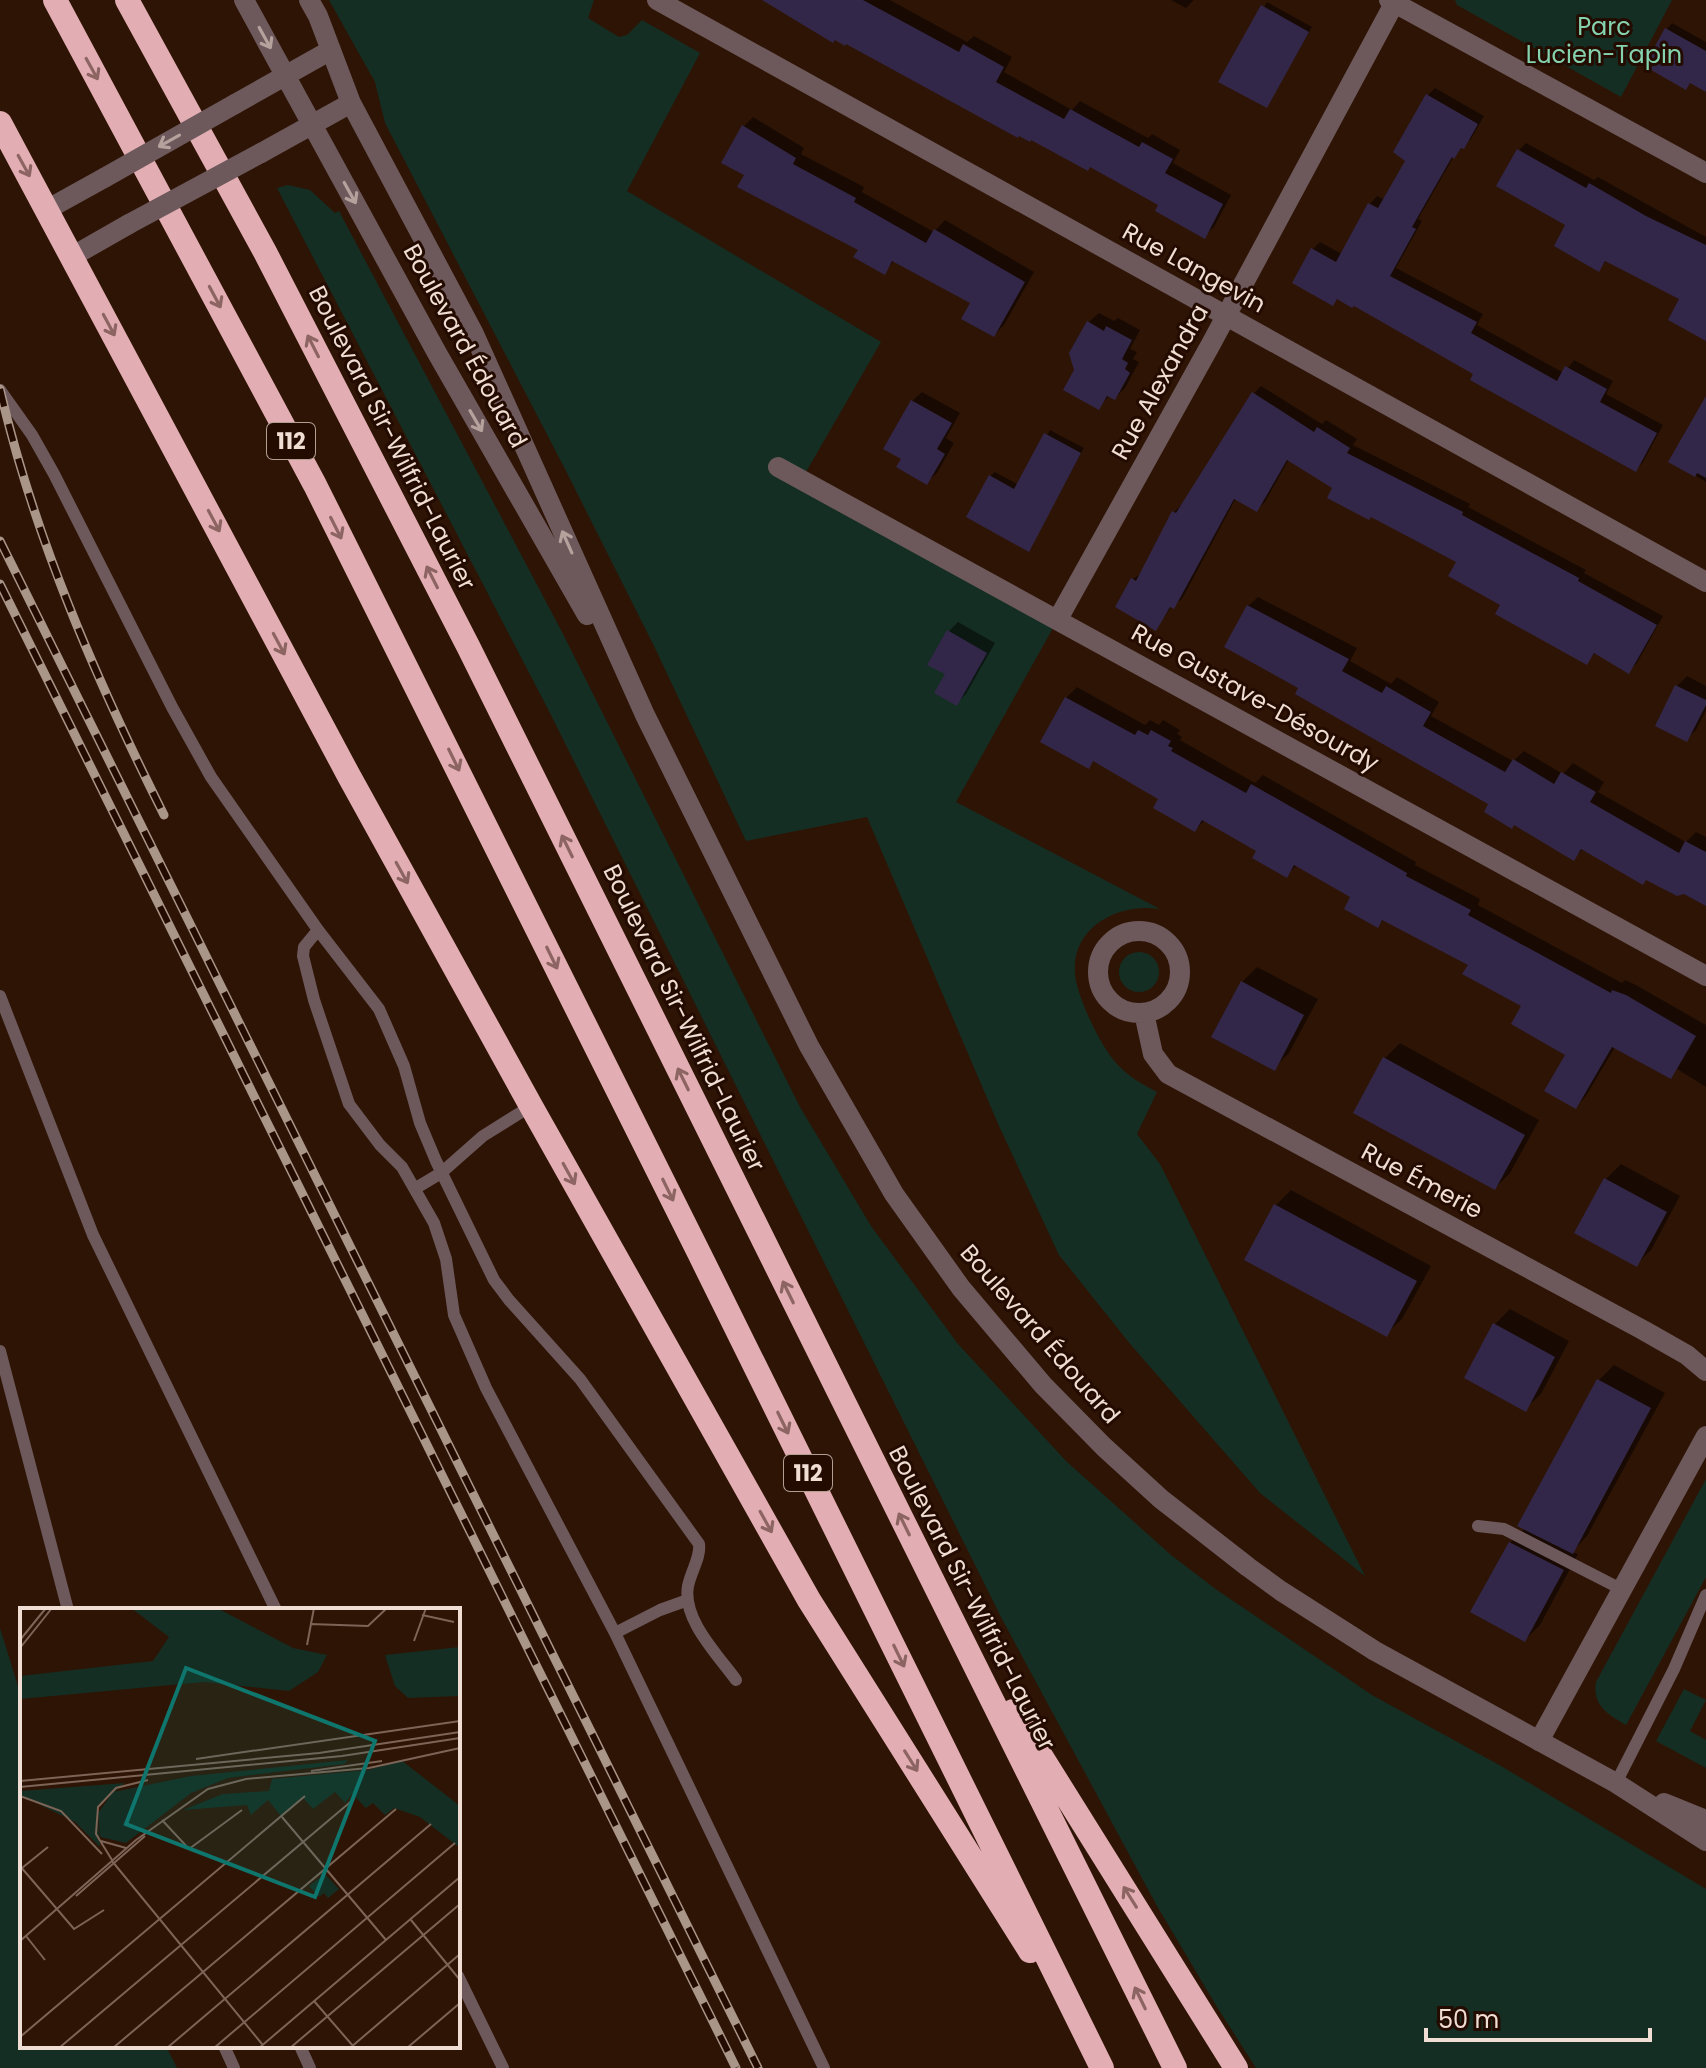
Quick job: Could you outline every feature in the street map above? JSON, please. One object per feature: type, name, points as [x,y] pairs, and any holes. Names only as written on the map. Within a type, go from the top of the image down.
[{"type":"highway","name":"112","points":[[55,0],[322,499],[693,1239],[1100,2063]]},
{"type":"highway","name":"Boulevard Sir-Wilfrid-Laurier","points":[[127,0],[265,252],[468,646],[1175,2068]]},
{"type":"highway","points":[[0,123],[356,789],[809,1600],[1100,2063]]},
{"type":"highway","points":[[939,1594],[1236,2068]]},
{"type":"street","name":"Boulevard Édouard","points":[[244,0],[437,353],[645,715]]},
{"type":"street","name":"Boulevard Édouard","points":[[309,0],[351,103],[474,334],[645,715],[787,1002],[846,1114],[916,1227],[990,1325],[1104,1447],[1161,1499],[1281,1591],[1375,1651],[1616,1783],[1706,1841]]},
{"type":"street","name":"Rue Langevin","points":[[657,0],[1706,582]]},
{"type":"street","points":[[1393,1],[1706,173]]},
{"type":"street","name":"Rue Alexandra","points":[[1058,619],[1226,316],[1393,1]]},
{"type":"street","points":[[48,209],[331,50]]},
{"type":"street","points":[[73,256],[351,103]]},
{"type":"street","name":"Rue Gustave-Désourdy","points":[[778,467],[1706,976]]},
{"type":"street","points":[[1131,931],[1158,935],[1169,944],[1179,962],[1180,976],[1173,996],[1164,1006],[1144,1013],[1123,1011],[1111,1003],[1098,979],[1100,958],[1107,946],[1131,931]]},
{"type":"street","name":"Rue Émerie","points":[[1144,1013],[1153,1054],[1168,1074],[1643,1330],[1687,1355],[1706,1371]]},
{"type":"street","points":[[1539,1741],[1706,1436]]},
{"type":"street","name":"Boulevard Édouard","points":[[1616,1783],[1706,1820]]},
{"type":"lane","points":[[0,390],[47,461],[211,777],[318,930],[379,1009],[404,1066],[420,1123],[441,1173],[494,1280],[580,1379],[699,1544],[700,1551],[691,1569],[685,1601],[710,1645],[736,1680]]},
{"type":"lane","points":[[318,930],[304,947],[303,956],[349,1104],[416,1188],[440,1239],[454,1315],[486,1388],[615,1633],[824,2068]]},
{"type":"lane","points":[[0,996],[93,1235],[275,1608]]},
{"type":"lane","points":[[416,1188],[441,1173],[483,1136],[531,1106]]},
{"type":"lane","points":[[0,1351],[67,1608]]},
{"type":"lane","points":[[1478,1526],[1504,1529],[1623,1590]]},
{"type":"lane","points":[[1616,1783],[1674,1669],[1706,1595]]},
{"type":"lane","points":[[615,1633],[685,1601]]},
{"type":"lane","points":[[460,1980],[503,2068]]},
{"type":"lane","points":[[225,2048],[234,2068]]},
{"type":"lane","points":[[301,2048],[310,2068]]},
{"type":"green space","points":[[329,0],[594,0],[588,18],[619,37],[627,35],[642,20],[700,53],[627,191],[881,342],[802,479],[1058,619],[956,802],[1160,909],[1127,910],[1098,923],[1079,947],[1075,963],[1076,981],[1092,1025],[1111,1056],[1122,1069],[1157,1092],[1137,1134],[1160,1164],[1365,1576],[1260,1493],[1131,1345],[1059,1255],[999,1126],[867,817],[746,841],[654,646],[385,123],[375,82]]},
{"type":"green space","name":"Parc Lucien-Tapin","points":[[1455,0],[1672,0],[1621,97],[1457,5]]},
{"type":"green space","points":[[288,185],[310,190],[335,213],[339,211],[562,632],[800,1107],[871,1226],[958,1344],[1066,1461],[1171,1555],[1217,1590],[1372,1695],[1501,1766],[1706,1889],[1706,2068],[1256,2068],[1157,1906],[1002,1619],[551,715],[277,188]]},
{"type":"green space","points":[[1139,952],[1153,958],[1159,972],[1153,986],[1139,992],[1125,986],[1119,972],[1125,958]]},
{"type":"green space","points":[[1706,1479],[1706,1577],[1626,1725],[1599,1703],[1596,1682]]},
{"type":"green space","points":[[0,1628],[20,1693],[20,2048],[167,2048],[177,2068],[0,2068]]},
{"type":"green space","points":[[1684,1689],[1706,1700],[1690,1731],[1706,1740],[1706,1768],[1656,1741]]},
{"type":"building","points":[[762,0],[863,0],[959,52],[963,44],[1004,67],[996,82],[1064,119],[1070,109],[1139,147],[1142,142],[1173,159],[1165,173],[1223,204],[1205,239],[1155,211],[1158,205],[1090,167],[1088,171],[1031,140],[1018,138],[846,44],[835,40],[833,43]]},
{"type":"building","points":[[1261,5],[1309,32],[1267,108],[1218,82]]},
{"type":"building","points":[[1665,28],[1706,51],[1706,92],[1690,83],[1686,90],[1644,66]]},
{"type":"building","points":[[1426,94],[1478,124],[1464,149],[1461,148],[1454,159],[1452,157],[1412,227],[1416,229],[1390,276],[1477,322],[1471,333],[1557,381],[1565,366],[1607,389],[1600,402],[1657,433],[1636,472],[1470,380],[1473,374],[1354,306],[1352,308],[1337,299],[1333,306],[1292,283],[1311,248],[1336,262],[1368,203],[1378,208],[1405,161],[1393,152]]},
{"type":"building","points":[[742,125],[796,158],[793,164],[856,198],[854,202],[926,243],[934,229],[1025,282],[994,337],[961,319],[970,303],[892,261],[885,275],[853,257],[858,250],[737,187],[744,175],[721,163]]},
{"type":"building","points":[[1517,149],[1586,188],[1589,183],[1646,216],[1706,245],[1706,341],[1668,320],[1679,299],[1605,261],[1599,272],[1554,246],[1565,225],[1496,186]]},
{"type":"building","points":[[1087,321],[1104,331],[1106,326],[1132,340],[1122,359],[1128,363],[1125,369],[1130,373],[1115,400],[1107,396],[1099,410],[1063,390],[1074,370],[1069,353]]},
{"type":"building","points":[[1252,392],[1314,432],[1317,427],[1350,448],[1347,453],[1463,512],[1462,515],[1579,578],[1578,581],[1657,625],[1629,674],[1594,653],[1587,665],[1495,614],[1500,605],[1448,576],[1456,562],[1371,517],[1369,520],[1327,498],[1332,488],[1287,460],[1257,512],[1234,499],[1174,609],[1170,607],[1156,631],[1115,607],[1131,578],[1136,581],[1172,511],[1176,513]]},
{"type":"building","points":[[1706,396],[1706,478],[1697,473],[1695,477],[1668,462]]},
{"type":"building","points":[[911,400],[952,423],[937,449],[945,454],[927,485],[896,467],[901,459],[883,449]]},
{"type":"building","points":[[1044,433],[1081,453],[1029,552],[966,517],[989,475],[1014,489]]},
{"type":"building","points":[[1247,605],[1349,659],[1342,671],[1382,693],[1386,686],[1431,712],[1423,726],[1505,772],[1513,759],[1554,784],[1561,772],[1596,792],[1590,802],[1679,853],[1685,841],[1706,852],[1706,906],[1646,880],[1643,885],[1581,849],[1574,861],[1514,825],[1512,829],[1484,812],[1488,804],[1295,694],[1298,688],[1224,647]]},
{"type":"building","points":[[947,630],[987,653],[957,706],[934,693],[945,674],[927,665]]},
{"type":"building","points":[[1675,685],[1706,700],[1687,742],[1655,726]]},
{"type":"building","points":[[1065,697],[1135,735],[1138,730],[1148,735],[1151,730],[1171,741],[1168,746],[1173,748],[1171,751],[1246,793],[1251,784],[1407,873],[1406,876],[1471,910],[1468,915],[1611,993],[1612,990],[1626,995],[1696,1036],[1671,1079],[1612,1047],[1576,1109],[1544,1091],[1565,1055],[1511,1024],[1521,1006],[1462,974],[1468,965],[1382,920],[1378,928],[1344,909],[1350,897],[1294,865],[1287,878],[1252,858],[1256,851],[1202,820],[1195,832],[1153,808],[1158,799],[1093,761],[1089,769],[1040,742]]},
{"type":"building","points":[[1241,981],[1304,1015],[1275,1071],[1211,1037]]},
{"type":"building","points":[[1383,1057],[1525,1135],[1495,1190],[1353,1113]]},
{"type":"building","points":[[1604,1178],[1667,1212],[1637,1267],[1574,1233]]},
{"type":"building","points":[[1274,1204],[1417,1281],[1387,1337],[1244,1260]]},
{"type":"building","points":[[1493,1323],[1555,1357],[1526,1412],[1464,1378]]},
{"type":"building","points":[[1597,1379],[1651,1408],[1573,1554],[1517,1526]]},
{"type":"building","points":[[1509,1542],[1564,1570],[1525,1642],[1470,1612]]},
{"type":"railway","points":[[0,389],[30,499],[69,606],[114,712],[164,815]]},
{"type":"railway","points":[[0,541],[758,2068]]},
{"type":"railway","points":[[0,584],[736,2068]]}]
